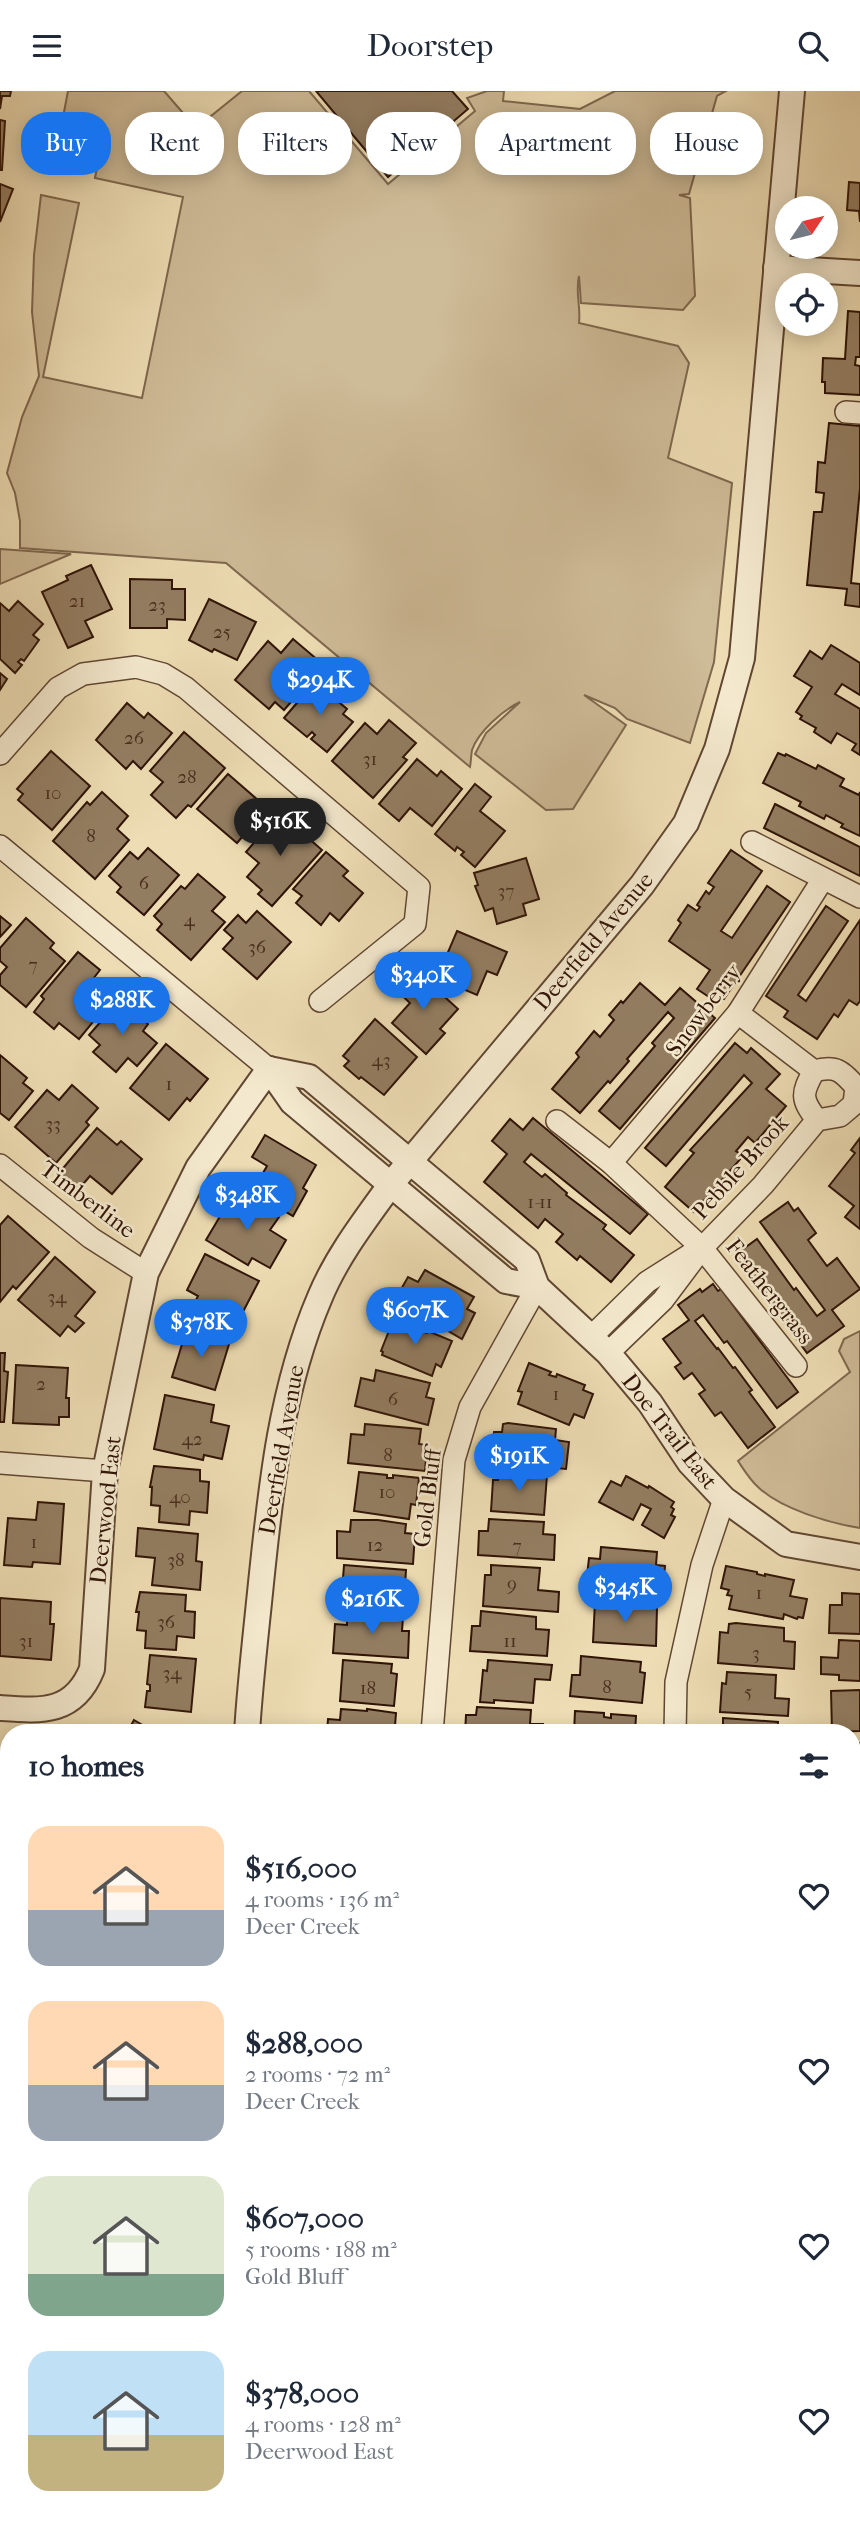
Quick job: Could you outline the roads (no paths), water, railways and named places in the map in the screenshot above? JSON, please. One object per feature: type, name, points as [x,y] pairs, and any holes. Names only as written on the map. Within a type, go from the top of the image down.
[{"type":"street","name":"Deerfield Avenue","points":[[248,1724],[268,1515],[279,1437],[297,1357],[321,1294],[355,1234],[409,1161],[642,885],[686,823],[717,749],[742,658],[792,91]]},
{"type":"street","points":[[776,268],[860,273]]},
{"type":"street","points":[[0,754],[58,688],[83,674],[136,667],[163,674],[186,688],[419,887],[415,924],[320,1001]]},
{"type":"street","points":[[752,842],[860,897]]},
{"type":"street","points":[[0,846],[269,1069]]},
{"type":"street","name":"Snowberry","points":[[611,1163],[738,1013],[823,879]]},
{"type":"street","name":"Pebble Brook","points":[[738,1013],[814,1071]]},
{"type":"street","name":"Pebble Brook","points":[[599,1345],[647,1282],[702,1248],[764,1185],[817,1120],[840,1116],[854,1104],[856,1087],[842,1072],[828,1067],[814,1071],[803,1089],[806,1105],[817,1120]]},
{"type":"street","name":"Doe Trail East","points":[[269,1069],[309,1077],[527,1260],[537,1287],[599,1345],[650,1403],[690,1463],[724,1499],[786,1544],[860,1557]]},
{"type":"street","name":"Doe Trail East","points":[[269,1069],[292,1102],[506,1281],[537,1287]]},
{"type":"street","name":"Deerwood East","points":[[0,1708],[37,1710],[57,1707],[74,1698],[86,1685],[92,1669],[105,1471],[146,1273],[198,1168],[269,1069]]},
{"type":"street","points":[[557,1121],[611,1163],[702,1248]]},
{"type":"street","name":"Timberline","points":[[0,1165],[91,1238],[146,1273]]},
{"type":"street","name":"Feathergrass","points":[[702,1248],[796,1366]]},
{"type":"street","name":"Gold Bluff","points":[[433,1724],[454,1460],[470,1407],[537,1287]]},
{"type":"street","points":[[0,1464],[105,1471]]},
{"type":"street","points":[[675,1724],[676,1682],[702,1565],[724,1499]]}]
